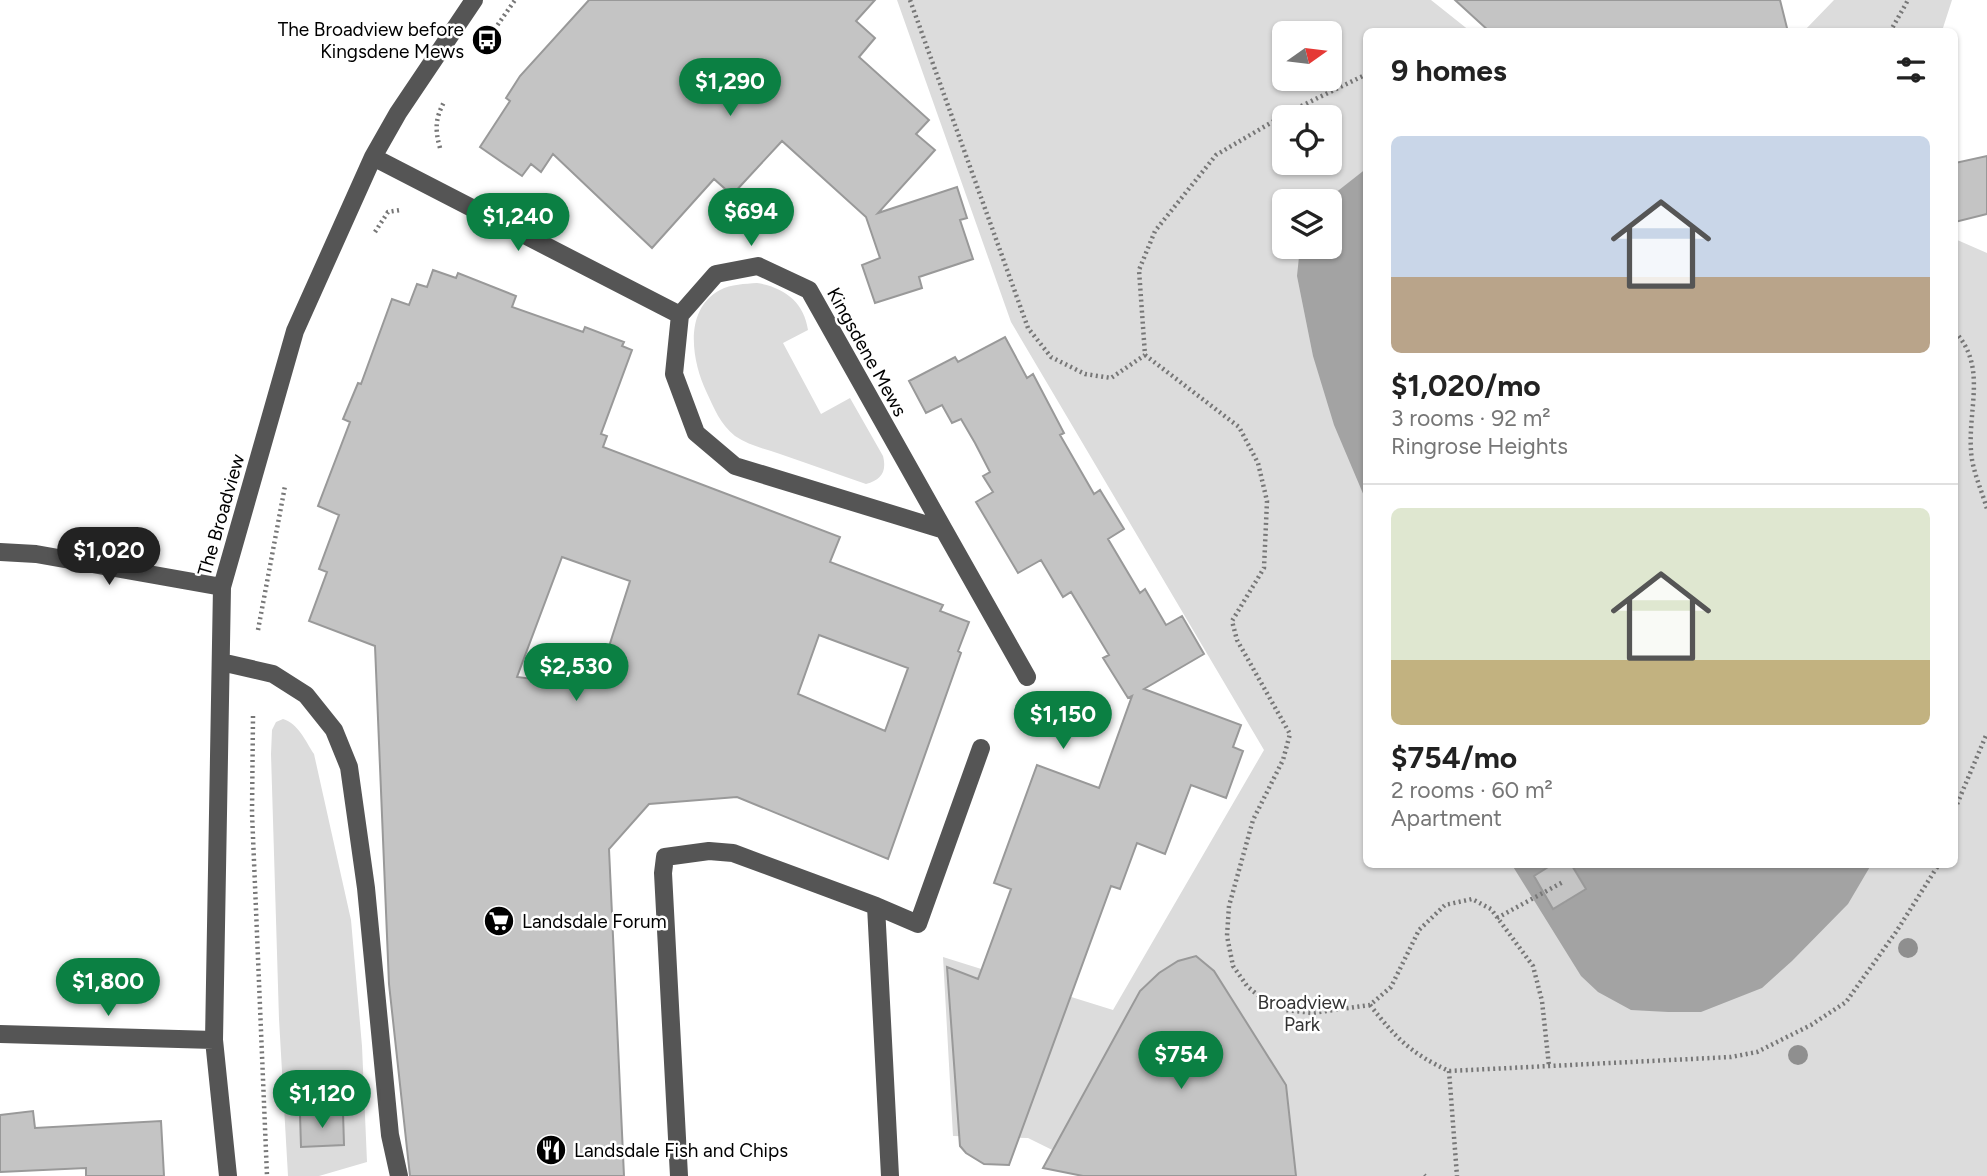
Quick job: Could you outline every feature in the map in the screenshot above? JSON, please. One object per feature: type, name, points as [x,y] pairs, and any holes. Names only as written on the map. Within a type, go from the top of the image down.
[{"type":"street","name":"The Broadview","points":[[228,1176],[214,1040],[222,587],[295,331],[373,157],[398,113],[474,0]]},
{"type":"street","points":[[373,157],[680,315],[674,374],[696,433],[735,466],[944,530]]},
{"type":"street","name":"Kingsdene Mews","points":[[680,315],[716,275],[737,270],[758,266],[809,290],[1027,677]]},
{"type":"street","points":[[0,552],[36,554],[222,587]]},
{"type":"street","points":[[221,662],[273,674],[306,695],[334,730],[348,767],[366,888],[390,1135],[398,1176]]},
{"type":"street","points":[[679,1176],[663,873],[665,857],[709,851],[733,853],[918,924],[981,748]]},
{"type":"street","points":[[876,906],[890,1176]]},
{"type":"street","points":[[0,1034],[214,1040]]},
{"type":"path","points":[[479,52],[515,0]]},
{"type":"path","points":[[910,0],[1028,328],[1051,358],[1085,374],[1111,378],[1145,355]]},
{"type":"path","points":[[1892,28],[1908,0]]},
{"type":"path","points":[[1363,76],[1291,111],[1216,155],[1155,231],[1139,270],[1145,355],[1239,427],[1258,463],[1267,501],[1264,568],[1232,621],[1237,640],[1290,734],[1283,760],[1253,820],[1229,906],[1227,936],[1233,966],[1247,986],[1266,1002],[1285,1010],[1314,1013],[1370,1005],[1391,987],[1419,930],[1445,905],[1472,900],[1490,909],[1533,966],[1542,1001],[1549,1066]]},
{"type":"path","points":[[440,148],[435,130],[439,112],[447,97]]},
{"type":"path","points":[[368,242],[388,212],[400,211]]},
{"type":"path","points":[[1958,335],[1964,341],[1975,365],[1971,453],[1987,509]]},
{"type":"path","points":[[258,630],[287,474]]},
{"type":"path","points":[[253,716],[252,813],[267,1176]]},
{"type":"path","points":[[1958,802],[1987,733]]},
{"type":"path","points":[[1370,1005],[1395,1037],[1421,1058],[1449,1071],[1731,1058],[1757,1052],[1811,1025],[1846,1002],[1896,932],[1936,868]]},
{"type":"path","points":[[1497,918],[1563,882]]},
{"type":"path","points":[[1449,1071],[1457,1176]]},
{"type":"green space","name":"Broadview Park","points":[[897,0],[1431,0],[1466,28],[1363,28],[1363,868],[1958,868],[1958,240],[1987,253],[1987,1176],[1105,1176],[1028,1138],[953,1136],[943,957],[1113,1010],[1264,750],[1011,322]]},
{"type":"green space","points":[[1834,0],[1952,0],[1943,28],[1807,28]]},
{"type":"green space","points":[[757,283],[784,292],[802,311],[808,330],[783,343],[821,414],[850,398],[883,456],[882,475],[876,480],[866,484],[751,444],[735,436],[718,415],[697,365],[694,337],[696,323],[700,310],[708,299],[720,290],[733,285]]},
{"type":"green space","points":[[283,719],[297,729],[314,754],[351,920],[362,1046],[367,1162],[319,1176],[288,1176],[279,1019],[271,754],[272,730],[276,722]]},
{"type":"shaded area","points":[[1363,171],[1363,494],[1334,425],[1313,356],[1297,276],[1299,259],[1342,259],[1340,189]]},
{"type":"shaded area","points":[[1514,868],[1869,868],[1848,904],[1762,988],[1701,1012],[1631,1010],[1598,992],[1581,976]]},
{"type":"building","points":[[589,0],[875,0],[856,21],[875,38],[859,57],[929,120],[916,134],[935,150],[878,213],[957,187],[967,218],[960,220],[973,259],[919,277],[922,288],[875,303],[862,265],[880,258],[866,217],[782,141],[732,195],[714,179],[652,248],[553,154],[541,172],[531,164],[522,176],[480,147],[510,101],[506,98],[520,76]]},
{"type":"building","points":[[1455,0],[1780,0],[1787,28],[1486,28]]},
{"type":"building","points":[[1987,156],[1987,214],[1958,221],[1958,162]]},
{"type":"building","points":[[433,270],[456,278],[458,273],[516,296],[512,307],[583,332],[585,327],[624,342],[622,346],[632,350],[601,434],[607,436],[603,447],[840,537],[830,562],[943,605],[940,611],[969,622],[958,651],[961,653],[888,859],[737,797],[649,804],[609,849],[624,1176],[410,1176],[389,984],[375,646],[309,621],[327,572],[319,569],[339,515],[318,506],[350,422],[343,419],[358,383],[361,384],[392,299],[409,305],[417,284],[427,287]],"holes":[[[562,557],[630,581],[596,687],[517,677]],[[819,635],[908,668],[885,731],[798,694]]]},
{"type":"building","points":[[1005,337],[1027,378],[1033,374],[1064,433],[1060,435],[1094,494],[1100,490],[1124,529],[1108,539],[1140,593],[1145,589],[1166,625],[1182,616],[1204,654],[1144,689],[1241,725],[1233,747],[1243,751],[1226,798],[1191,785],[1165,854],[1137,843],[1120,889],[1111,886],[1009,1165],[984,1164],[960,1146],[947,967],[978,979],[1011,889],[994,883],[1037,765],[1099,788],[1132,696],[1128,698],[1103,658],[1109,655],[1071,592],[1063,597],[1041,560],[1018,573],[976,502],[993,492],[983,476],[990,472],[975,443],[961,419],[952,423],[942,405],[926,413],[909,381],[955,357],[958,362]]},
{"type":"building","points":[[1547,868],[1573,868],[1586,889],[1553,909],[1534,876]]},
{"type":"building","points":[[1196,956],[1214,971],[1286,1085],[1296,1176],[1083,1176],[1043,1168],[1140,991],[1159,973],[1178,961]]},
{"type":"building","points":[[33,1111],[35,1128],[161,1121],[164,1176],[86,1176],[86,1168],[0,1172],[0,1115]]},
{"type":"building","points":[[343,1112],[344,1145],[301,1147],[300,1114]]},
{"type":"place","name":"The Broadview before Kingsdene Mews","points":[[487,40]]},
{"type":"place","name":"Landsdale Forum","points":[[499,921]]},
{"type":"place","name":"Landsdale Fish and Chips","points":[[551,1150]]}]
